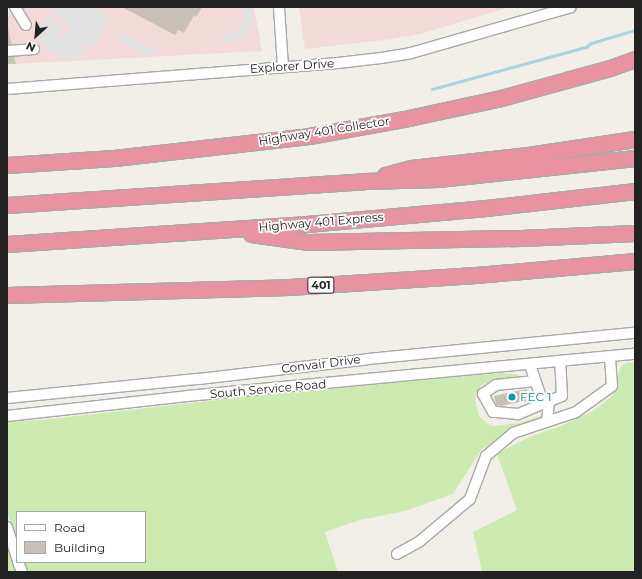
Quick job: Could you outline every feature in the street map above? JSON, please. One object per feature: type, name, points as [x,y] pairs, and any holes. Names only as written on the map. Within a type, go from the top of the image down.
[{"type":"highway","name":"Highway 401 Collector","points":[[7,165],[114,158],[309,136],[404,119],[501,98],[610,68],[635,59]]},
{"type":"highway","points":[[610,68],[635,64]]},
{"type":"highway","points":[[364,181],[411,168],[528,155],[635,138]]},
{"type":"highway","points":[[7,205],[364,181],[438,179],[635,158]]},
{"type":"highway","name":"Highway 401 Express","points":[[7,244],[222,230],[486,208],[635,191]]},
{"type":"highway","points":[[222,230],[308,242],[522,238],[635,233]]},
{"type":"highway","name":"401","points":[[7,296],[289,287],[476,275],[635,260]]},
{"type":"street","points":[[15,7],[26,25]]},
{"type":"street","points":[[279,7],[283,66]]},
{"type":"street","name":"Explorer Drive","points":[[7,89],[283,66],[338,63],[411,53],[571,7]]},
{"type":"street","points":[[7,51],[34,49]]},
{"type":"street","name":"Convair Drive","points":[[7,398],[199,380],[368,359],[635,333]]},
{"type":"street","name":"South Service Road","points":[[7,416],[187,396],[635,354]]},
{"type":"street","points":[[397,554],[420,541],[470,499],[486,456],[513,433],[576,412],[612,386],[610,357]]},
{"type":"street","points":[[535,381],[496,385],[483,394],[493,412],[518,414],[562,396],[560,362]]},
{"type":"street","points":[[530,365],[541,397],[549,401]]},
{"type":"street","points":[[547,421],[549,401]]},
{"type":"street","points":[[7,526],[16,555]]},
{"type":"shaded area","points":[[11,7],[254,7],[262,51],[16,64],[7,23]]},
{"type":"shaded area","points":[[56,7],[93,7],[111,17],[95,46],[88,44],[81,59],[74,56],[71,63],[47,50],[42,42],[39,30],[47,16],[63,25],[59,33],[63,38],[70,24],[53,15]]},
{"type":"shaded area","points":[[243,7],[252,7],[254,14],[251,28],[240,38],[223,44],[224,35],[233,33],[241,26],[244,17]]},
{"type":"shaded area","points":[[299,7],[510,7],[420,34],[392,39],[305,49]]},
{"type":"shaded area","points":[[7,23],[16,64],[7,64]]},
{"type":"shaded area","points":[[121,32],[156,50],[153,57],[117,40]]},
{"type":"green space","points":[[635,362],[635,572],[482,572],[473,532],[517,510],[497,454],[525,439],[550,429],[554,429],[593,411],[612,396],[620,368],[624,364]]},
{"type":"green space","points":[[500,373],[515,374],[522,378],[486,383],[482,385],[478,390],[475,400],[479,416],[488,424],[494,426],[519,423],[543,415],[540,421],[495,441],[481,450],[453,494],[405,511],[360,520],[325,532],[338,572],[26,572],[23,563],[146,563],[146,511],[16,511],[16,541],[7,512],[7,422],[41,420],[260,395]]},
{"type":"green space","points":[[7,539],[18,572],[7,572]]},
{"type":"building","points":[[122,7],[202,7],[196,17],[194,15],[184,33],[178,30],[175,35]]},
{"type":"building","name":"FEC 1","points":[[527,389],[529,400],[501,406],[496,405],[494,396]]},
{"type":"waterway","points":[[432,89],[586,47],[591,43],[635,30]]},
{"type":"place","name":"FEC 1","points":[[512,397]]}]
